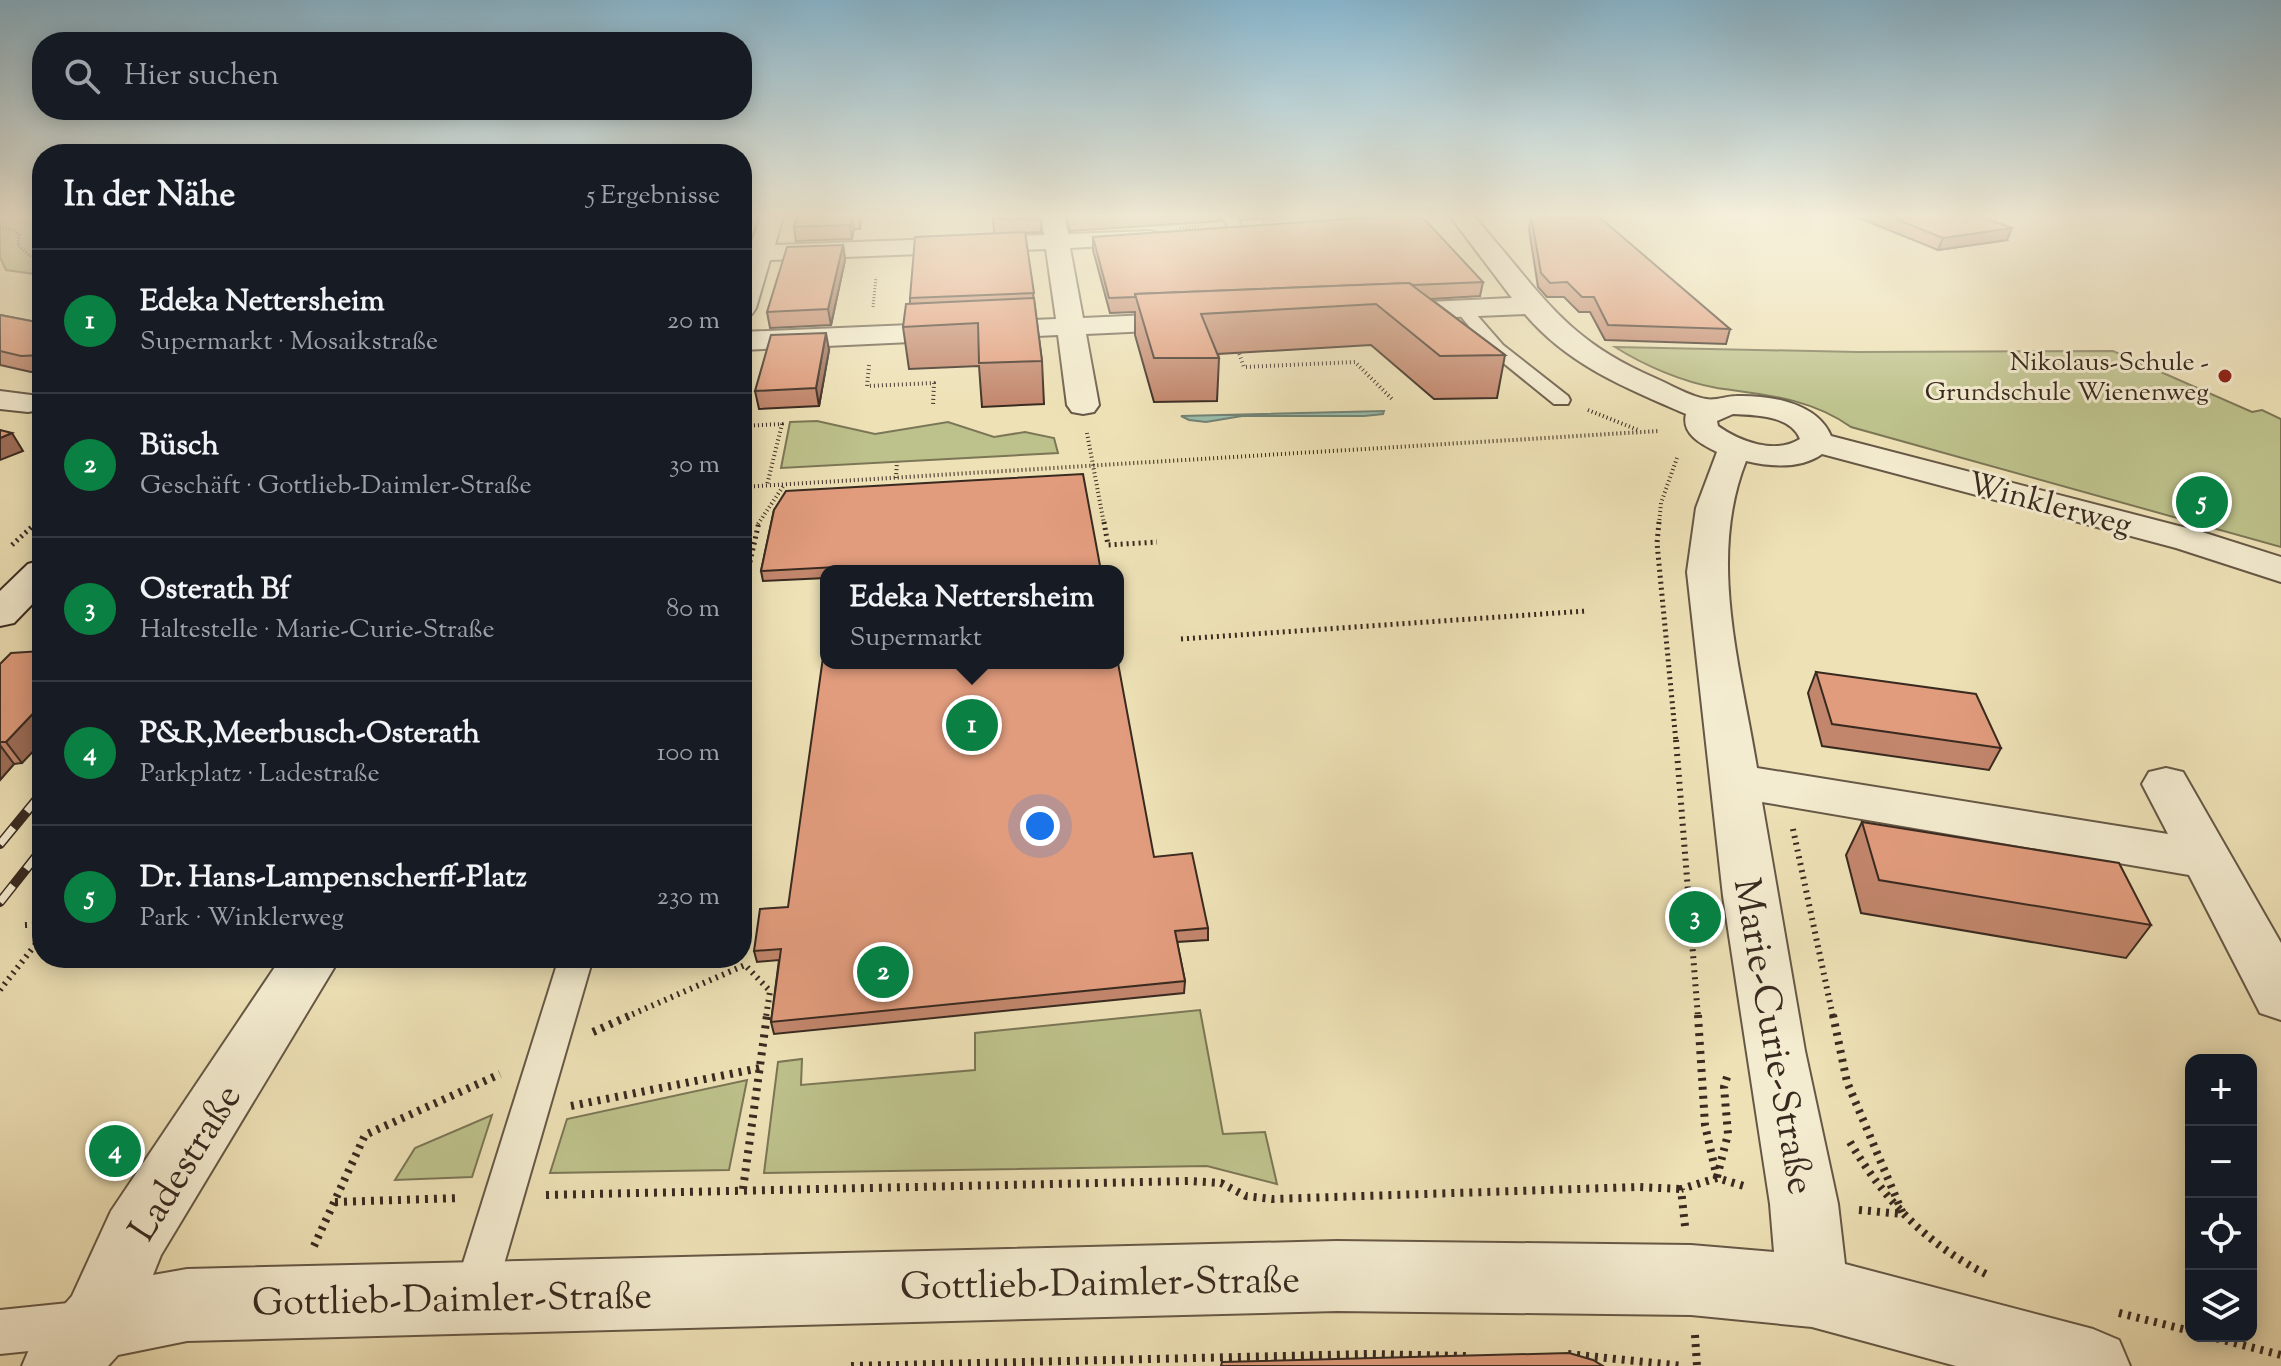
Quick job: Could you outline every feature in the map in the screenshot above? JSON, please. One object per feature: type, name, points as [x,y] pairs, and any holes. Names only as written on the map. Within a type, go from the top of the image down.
[{"type":"street","points":[[1064,280],[1083,405]]},
{"type":"street","name":"Winklerweg","points":[[1514,280],[1574,346],[1642,384],[1707,411],[1733,405],[1775,410],[1809,426],[1816,434],[1817,442],[2161,532],[2281,570]]},
{"type":"street","points":[[1352,313],[1535,305]]},
{"type":"street","points":[[752,341],[1227,319]]},
{"type":"street","points":[[1707,411],[1700,417],[1703,430],[1736,448],[1780,455],[1810,449],[1817,442]]},
{"type":"street","name":"Marie-Curie-Straße","points":[[1736,448],[1724,469],[1711,519],[1706,572],[1759,785],[1775,1051],[1804,1204],[1812,1291]]},
{"type":"street","points":[[0,614],[32,582]]},
{"type":"street","points":[[2166,784],[2281,996]]},
{"type":"street","points":[[1759,785],[2205,859]]},
{"type":"street","name":"Ladestraße","points":[[78,1344],[135,1235],[306,968]]},
{"type":"street","name":"Gottlieb-Daimler-Straße","points":[[78,1344],[187,1305],[1337,1276],[1691,1280],[1812,1291],[2099,1337]]},
{"type":"lane","points":[[1462,308],[1497,349],[1561,400]]},
{"type":"lane","points":[[473,1298],[573,968]]},
{"type":"lane","points":[[0,1332],[78,1344]]},
{"type":"path","points":[[1227,319],[1244,367],[1355,362],[1392,399]]},
{"type":"path","points":[[1561,400],[1643,432]]},
{"type":"path","points":[[752,426],[782,424],[767,485]]},
{"type":"path","points":[[752,486],[1659,431]]},
{"type":"path","points":[[1677,458],[1661,503],[1657,543],[1687,855],[1705,1125],[1717,1178]]},
{"type":"path","points":[[896,478],[897,462]]},
{"type":"path","points":[[1093,466],[1108,545],[1157,542]]},
{"type":"path","points":[[752,552],[759,521],[785,484]]},
{"type":"path","points":[[10,548],[32,527]]},
{"type":"path","points":[[1181,639],[1586,611]]},
{"type":"path","points":[[1759,785],[1847,1082],[1903,1214],[1960,1263],[2003,1282]]},
{"type":"path","points":[[25,925],[32,924]]},
{"type":"path","points":[[0,990],[32,949]]},
{"type":"path","points":[[743,1189],[770,991],[748,968]]},
{"type":"path","points":[[530,1110],[573,1106],[760,1068]]},
{"type":"path","points":[[335,1202],[743,1189],[1189,1181],[1221,1183],[1246,1196],[1303,1199],[1622,1188],[1681,1189]]},
{"type":"path","points":[[2099,1337],[2185,1331]]},
{"type":"path","points":[[2231,1342],[2281,1355]]},
{"type":"path","points":[[851,1366],[1367,1354],[1478,1356]]},
{"type":"path","points":[[1554,1355],[1582,1354],[1684,1366]]},
{"type":"green space","points":[[1615,347],[1858,352],[2113,351],[2252,412],[2262,410],[2281,419],[2281,547],[1851,427],[1804,404],[1691,382],[1651,367]]},
{"type":"green space","points":[[817,421],[875,434],[948,422],[994,437],[1025,432],[1054,438],[1058,453],[781,468],[790,422]]},
{"type":"green space","points":[[1200,1010],[1223,1134],[1265,1132],[1277,1184],[1207,1166],[764,1173],[778,1062],[802,1059],[801,1085],[975,1070],[975,1033]]},
{"type":"green space","points":[[747,1080],[729,1170],[550,1173],[567,1119]]},
{"type":"green space","points":[[492,1115],[472,1177],[395,1180],[415,1148]]},
{"type":"shaded area","points":[[1384,411],[1383,414],[1364,416],[1242,416],[1206,422],[1181,416]]},
{"type":"building","points":[[777,280],[835,280],[828,309],[767,312]]},
{"type":"building","points":[[911,280],[1032,280],[1034,293],[910,298]]},
{"type":"building","points":[[1104,280],[1483,282],[1135,294],[1135,297],[1109,298]]},
{"type":"building","points":[[1547,280],[1672,280],[1730,329],[1608,325],[1594,297],[1582,297],[1567,282],[1550,283]]},
{"type":"building","points":[[1409,283],[1505,355],[1440,356],[1376,304],[1201,314],[1219,358],[1154,358],[1135,294]]},
{"type":"building","points":[[1034,298],[1042,361],[979,363],[978,323],[903,327],[906,304]]},
{"type":"building","points":[[0,315],[32,321],[32,355],[0,351]]},
{"type":"building","points":[[826,333],[816,388],[755,391],[771,335]]},
{"type":"building","points":[[0,430],[12,433],[0,438]]},
{"type":"building","points":[[1083,474],[1100,565],[820,565],[820,568],[761,571],[774,510],[786,491]]},
{"type":"building","points":[[32,652],[32,715],[6,742],[0,742],[0,664],[11,653]]},
{"type":"building","points":[[821,669],[1119,669],[1154,857],[1192,853],[1208,928],[1175,931],[1185,981],[771,1022],[781,949],[754,951],[760,909],[788,907]]},
{"type":"building","points":[[1816,672],[1976,694],[2001,748],[1832,724]]},
{"type":"building","points":[[1862,822],[2119,863],[2151,925],[1879,880]]},
{"type":"building","points":[[1569,1353],[1603,1366],[1221,1366],[1222,1362]]},
{"type":"railway","points":[[0,844],[32,805]]},
{"type":"railway","points":[[0,902],[32,862]]},
{"type":"place","name":"Nikolaus-Schule - Grundschule Wienenweg","points":[[2225,376]]},
{"type":"place","name":"Dr. Hans-Lampenscherff-Platz","points":[[2202,502]]},
{"type":"place","name":"Edeka Nettersheim","points":[[972,725]]},
{"type":"place","name":"Osterath Bf","points":[[1695,917]]},
{"type":"place","name":"Büsch","points":[[883,972]]},
{"type":"place","name":"P&R,Meerbusch-Osterath","points":[[115,1151]]}]
